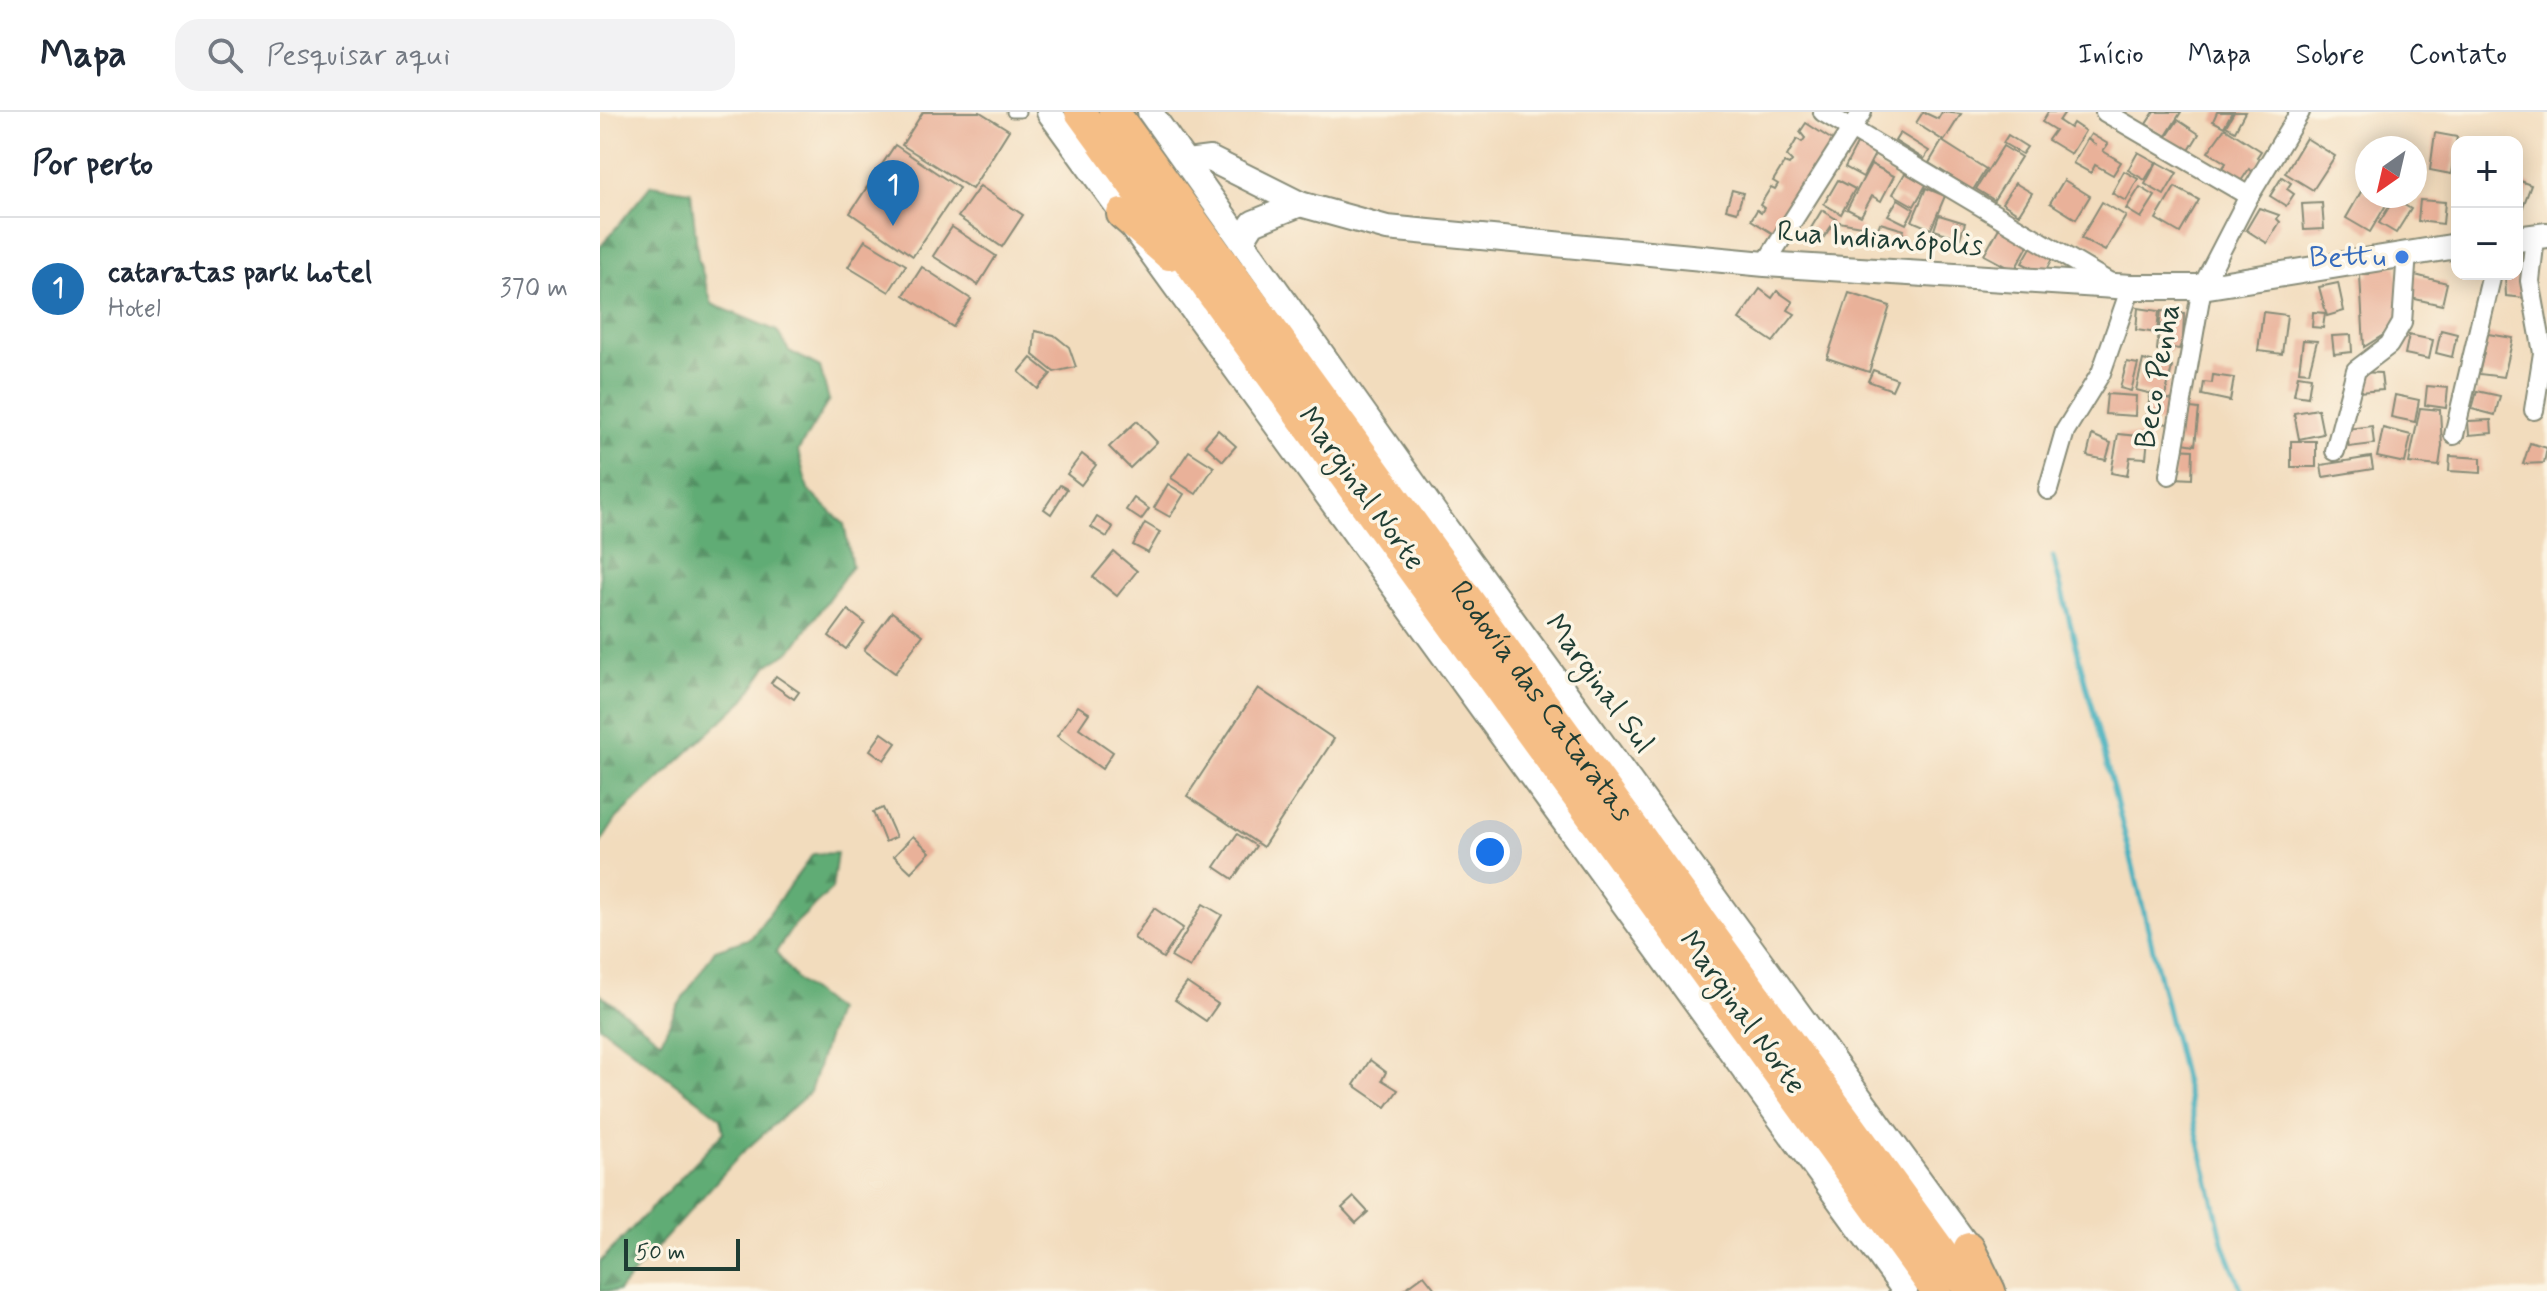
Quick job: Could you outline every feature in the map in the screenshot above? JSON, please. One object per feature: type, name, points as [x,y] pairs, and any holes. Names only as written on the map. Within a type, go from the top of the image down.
[{"type":"highway","name":"Rodovía das Cataratas","points":[[1080,112],[1936,1291]]},
{"type":"highway","name":"Rodovía das Cataratas","points":[[1114,112],[1175,171],[1970,1291]]},
{"type":"highway","points":[[1136,112],[1175,171]]},
{"type":"highway","points":[[1122,214],[1210,291]]},
{"type":"highway","points":[[1969,1248],[1990,1291]]},
{"type":"street","name":"Marginal Norte","points":[[1049,112],[1905,1291]]},
{"type":"street","name":"Marginal Sul","points":[[1150,112],[1175,171],[1243,239],[1437,516],[2000,1291]]},
{"type":"street","points":[[1823,112],[2123,286],[2101,373],[2065,431],[2048,490]]},
{"type":"street","points":[[1765,264],[1862,112]]},
{"type":"street","points":[[2105,112],[2249,196]]},
{"type":"street","name":"Beco Penha","points":[[2169,475],[2202,287],[2249,196],[2300,112]]},
{"type":"street","name":"Rua Indianópolis","points":[[1175,171],[1210,159],[1300,204],[1387,228],[1765,264],[2123,286],[2202,287],[2451,247]]},
{"type":"street","points":[[1243,239],[1253,223],[1300,204]]},
{"type":"street","points":[[2533,237],[2530,281],[2543,353],[2534,410]]},
{"type":"street","points":[[2335,451],[2356,370],[2389,345],[2402,323],[2407,252]]},
{"type":"street","points":[[2454,435],[2491,280]]},
{"type":"lane","points":[[1012,112],[1020,112]]},
{"type":"green space","points":[[651,185],[691,191],[698,258],[712,304],[777,331],[789,351],[820,367],[829,400],[798,451],[808,490],[844,524],[852,566],[792,650],[768,665],[745,699],[617,818],[600,844],[600,247]]},
{"type":"green space","points":[[837,853],[832,889],[795,924],[776,952],[797,980],[836,1010],[810,1092],[740,1155],[618,1291],[600,1291],[600,1262],[724,1132],[721,1118],[600,1026],[600,994],[661,1041],[677,1007],[715,950],[751,938],[813,854]]},
{"type":"building","points":[[923,112],[980,112],[1009,130],[972,189],[902,145]]},
{"type":"building","points":[[1923,112],[1938,119],[1942,112],[1961,114],[1944,141],[1916,123]]},
{"type":"building","points":[[2048,112],[2065,112],[2059,121],[2070,128],[2073,123],[2085,131],[2071,154],[2048,140],[2055,130],[2042,122]]},
{"type":"building","points":[[2154,112],[2181,112],[2166,136],[2146,124]]},
{"type":"building","points":[[2217,112],[2232,112],[2224,127],[2213,121]]},
{"type":"building","points":[[2234,112],[2245,112],[2235,131],[2226,126]]},
{"type":"building","points":[[2178,120],[2199,134],[2188,152],[2166,138]]},
{"type":"building","points":[[1806,123],[1834,141],[1777,236],[1751,220],[1757,210],[1761,213],[1764,208],[1760,205],[1771,187],[1775,189],[1778,184],[1773,181],[1784,163],[1789,165],[1792,161],[1787,156],[1797,139],[1802,142],[1805,138],[1800,132]]},
{"type":"building","points":[[2225,128],[2261,151],[2257,157],[2261,160],[2253,172],[2249,169],[2241,181],[2222,169],[2226,163],[2208,152]]},
{"type":"building","points":[[1900,133],[1929,151],[1924,159],[1895,141]]},
{"type":"building","points":[[2435,133],[2452,136],[2451,174],[2430,170]]},
{"type":"building","points":[[2091,134],[2108,144],[2103,151],[2121,162],[2113,175],[2095,165],[2091,173],[2073,163],[2087,139],[2096,145],[2088,139]]},
{"type":"building","points":[[2008,135],[2027,147],[2022,154],[2003,143]]},
{"type":"building","points":[[2306,138],[2335,156],[2313,190],[2285,173]]},
{"type":"building","points":[[1942,141],[1986,169],[1973,190],[1929,163]]},
{"type":"building","points":[[1858,142],[1876,152],[1863,177],[1845,167]]},
{"type":"building","points":[[895,145],[959,188],[913,256],[850,213]]},
{"type":"building","points":[[2003,146],[2021,157],[1994,200],[1976,189]]},
{"type":"building","points":[[2138,152],[2156,162],[2145,180],[2128,170]]},
{"type":"building","points":[[2157,162],[2177,173],[2164,195],[2145,184]]},
{"type":"building","points":[[1871,164],[1894,176],[1881,201],[1872,196],[1861,216],[1847,209]]},
{"type":"building","points":[[2124,171],[2138,179],[2126,201],[2112,193]]},
{"type":"building","points":[[1905,173],[1926,185],[1914,206],[1893,194]]},
{"type":"building","points":[[2282,177],[2291,183],[2287,189],[2294,194],[2286,206],[2270,196]]},
{"type":"building","points":[[1838,180],[1855,189],[1841,214],[1824,204]]},
{"type":"building","points":[[2064,180],[2090,196],[2076,219],[2050,203]]},
{"type":"building","points":[[2523,182],[2531,185],[2523,207]]},
{"type":"building","points":[[2015,183],[2032,193],[2019,214],[2002,203]]},
{"type":"building","points":[[980,186],[1023,215],[1002,247],[958,217]]},
{"type":"building","points":[[2140,187],[2155,196],[2141,218],[2126,209]]},
{"type":"building","points":[[2175,187],[2199,200],[2180,233],[2156,219]]},
{"type":"building","points":[[1926,188],[1945,196],[1931,229],[1912,221]]},
{"type":"building","points":[[1732,190],[1743,193],[1737,212],[1726,209]]},
{"type":"building","points":[[1898,199],[1914,209],[1906,224],[1888,215]]},
{"type":"building","points":[[2427,201],[2445,202],[2443,224],[2418,221],[2419,208],[2427,208]]},
{"type":"building","points":[[2102,202],[2126,216],[2105,251],[2081,238]]},
{"type":"building","points":[[2355,202],[2355,208],[2384,208],[2370,232],[2346,218]]},
{"type":"building","points":[[2322,203],[2324,229],[2304,230],[2302,204]]},
{"type":"building","points":[[2259,208],[2279,215],[2277,219],[2280,222],[2267,243],[2246,230]]},
{"type":"building","points":[[2388,208],[2411,209],[2396,233],[2379,223]]},
{"type":"building","points":[[1822,210],[1836,219],[1824,237],[1811,228]]},
{"type":"building","points":[[1939,215],[1965,223],[1960,238],[1934,230]]},
{"type":"building","points":[[1839,222],[1861,226],[1859,236],[1837,232]]},
{"type":"building","points":[[1880,223],[1904,230],[1901,239],[1877,231]]},
{"type":"building","points":[[952,227],[996,256],[978,285],[933,256]]},
{"type":"building","points":[[1999,228],[2029,244],[2014,271],[1984,255]]},
{"type":"building","points":[[865,240],[906,265],[889,292],[848,267]]},
{"type":"building","points":[[2033,244],[2054,255],[2044,274],[2022,263]]},
{"type":"building","points":[[2523,262],[2525,298],[2506,296],[2505,280],[2523,280]]},
{"type":"building","points":[[2370,265],[2397,266],[2399,317],[2388,332],[2364,347],[2360,275],[2369,275]]},
{"type":"building","points":[[922,267],[971,299],[953,327],[904,295]]},
{"type":"building","points":[[2411,274],[2447,283],[2442,305],[2406,297]]},
{"type":"building","points":[[2338,283],[2344,311],[2327,316],[2319,287]]},
{"type":"building","points":[[1760,289],[1772,298],[1777,291],[1793,302],[1788,310],[1795,314],[1773,342],[1739,319]]},
{"type":"building","points":[[1849,293],[1890,306],[1869,372],[1827,358]]},
{"type":"building","points":[[2138,308],[2159,311],[2157,333],[2136,330]]},
{"type":"building","points":[[2161,311],[2184,313],[2183,339],[2179,349],[2172,348],[2171,352],[2157,350]]},
{"type":"building","points":[[2263,312],[2287,315],[2282,354],[2258,351]]},
{"type":"building","points":[[2313,312],[2325,313],[2323,328],[2312,327]]},
{"type":"building","points":[[2441,330],[2457,334],[2452,357],[2436,353]]},
{"type":"building","points":[[1035,331],[1054,335],[1069,347],[1076,367],[1054,372],[1033,355]]},
{"type":"building","points":[[2488,334],[2513,338],[2504,377],[2479,374]]},
{"type":"building","points":[[2351,335],[2352,352],[2334,354],[2332,336]]},
{"type":"building","points":[[2409,335],[2433,340],[2429,359],[2405,354]]},
{"type":"building","points":[[2303,340],[2317,341],[2309,372],[2299,371]]},
{"type":"building","points":[[1031,358],[1051,374],[1038,389],[1019,372]]},
{"type":"building","points":[[2143,360],[2172,367],[2165,397],[2136,390]]},
{"type":"building","points":[[2127,362],[2138,364],[2131,391],[2120,388]]},
{"type":"building","points":[[1873,370],[1897,379],[1892,390],[1868,381]]},
{"type":"building","points":[[2356,372],[2381,373],[2383,390],[2358,392]]},
{"type":"building","points":[[2213,375],[2234,378],[2230,401],[2202,395],[2204,382],[2212,383]]},
{"type":"building","points":[[2298,375],[2311,377],[2308,397],[2294,395]]},
{"type":"building","points":[[2427,386],[2448,388],[2446,408],[2425,405]]},
{"type":"building","points":[[2477,391],[2500,396],[2495,415],[2472,409]]},
{"type":"building","points":[[2107,394],[2136,396],[2135,416],[2105,414]]},
{"type":"building","points":[[2395,395],[2419,400],[2415,422],[2391,417]]},
{"type":"building","points":[[2150,396],[2178,401],[2173,425],[2146,420]]},
{"type":"building","points":[[2181,407],[2199,409],[2195,445],[2177,442]]},
{"type":"building","points":[[2420,408],[2440,410],[2442,446],[2439,466],[2409,463]]},
{"type":"building","points":[[2318,409],[2323,434],[2299,439],[2294,413]]},
{"type":"building","points":[[2491,420],[2492,433],[2469,435],[2468,421]]},
{"type":"building","points":[[1137,421],[1157,442],[1130,468],[1109,447]]},
{"type":"building","points":[[2372,426],[2374,444],[2349,447],[2346,429]]},
{"type":"building","points":[[2383,428],[2411,435],[2405,463],[2377,457]]},
{"type":"building","points":[[1218,430],[1236,446],[1223,461],[1205,445]]},
{"type":"building","points":[[2118,434],[2148,437],[2146,458],[2130,457],[2127,476],[2111,473]]},
{"type":"building","points":[[2092,435],[2111,443],[2106,460],[2087,456]]},
{"type":"building","points":[[2291,441],[2316,441],[2316,467],[2291,467]]},
{"type":"building","points":[[2530,443],[2547,448],[2544,463],[2523,464]]},
{"type":"building","points":[[2175,449],[2193,450],[2192,479],[2174,478]]},
{"type":"building","points":[[1189,451],[1214,467],[1196,494],[1171,478]]},
{"type":"building","points":[[1082,454],[1096,465],[1081,485],[1067,474]]},
{"type":"building","points":[[2450,456],[2481,458],[2481,473],[2449,471]]},
{"type":"building","points":[[2371,457],[2373,469],[2323,477],[2321,465]]},
{"type":"building","points":[[1168,484],[1184,494],[1170,517],[1154,508]]},
{"type":"building","points":[[1060,485],[1067,489],[1051,514],[1044,509]]},
{"type":"building","points":[[1134,498],[1149,509],[1141,520],[1126,510]]},
{"type":"building","points":[[1097,517],[1113,527],[1107,537],[1091,527]]},
{"type":"building","points":[[1145,523],[1160,532],[1148,553],[1133,545]]},
{"type":"building","points":[[1114,552],[1137,571],[1117,596],[1093,577]]},
{"type":"building","points":[[848,610],[865,623],[846,649],[829,636]]},
{"type":"building","points":[[892,612],[923,635],[895,673],[864,650]]},
{"type":"building","points":[[776,676],[799,692],[794,699],[771,683]]},
{"type":"building","points":[[1258,688],[1334,739],[1263,847],[1187,796]]},
{"type":"building","points":[[1078,706],[1089,713],[1079,728],[1113,752],[1102,769],[1057,736]]},
{"type":"building","points":[[882,733],[896,743],[884,760],[870,750]]},
{"type":"building","points":[[883,808],[896,837],[885,842],[873,812]]},
{"type":"building","points":[[1237,834],[1256,846],[1233,879],[1215,867]]},
{"type":"building","points":[[913,836],[930,852],[911,872],[894,856]]},
{"type":"building","points":[[1203,904],[1222,915],[1190,968],[1171,957]]},
{"type":"building","points":[[1154,908],[1183,928],[1163,958],[1134,938]]},
{"type":"building","points":[[1187,983],[1218,1004],[1206,1021],[1175,1000]]},
{"type":"building","points":[[1370,1060],[1386,1072],[1382,1080],[1398,1090],[1386,1107],[1354,1085]]},
{"type":"building","points":[[1354,1197],[1368,1212],[1356,1223],[1342,1208]]},
{"type":"building","points":[[1424,1275],[1435,1289],[1402,1291]]},
{"type":"waterway","points":[[2053,557],[2133,866],[2224,1246],[2242,1291]]},
{"type":"place","name":"cataratas park hotel","points":[[893,226]]},
{"type":"place","name":"Bettu","points":[[2402,257]]}]
